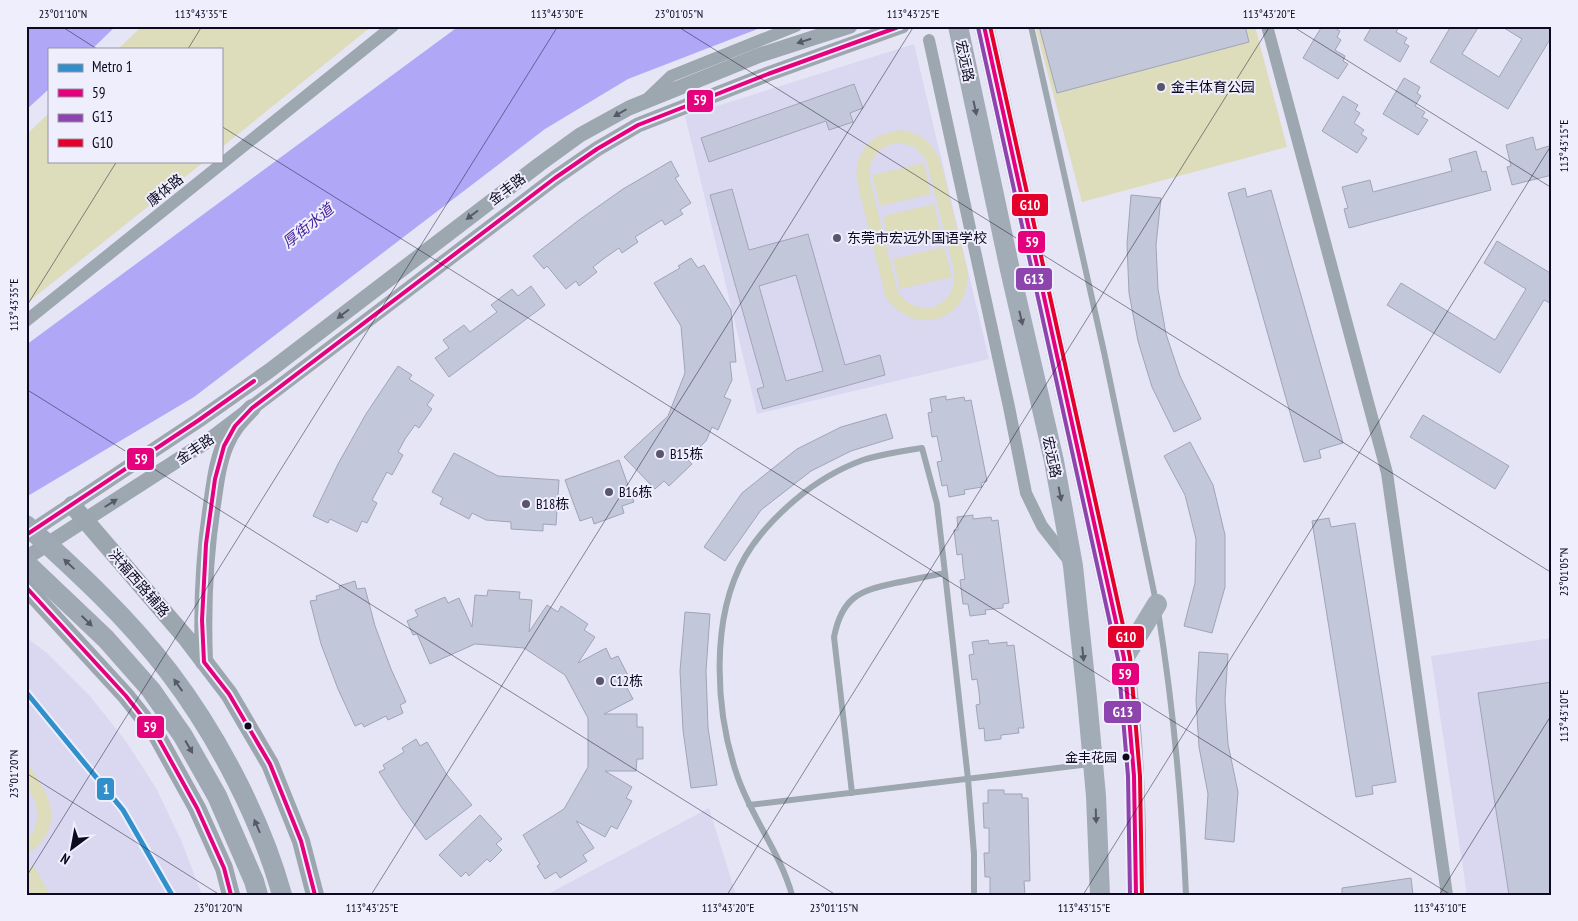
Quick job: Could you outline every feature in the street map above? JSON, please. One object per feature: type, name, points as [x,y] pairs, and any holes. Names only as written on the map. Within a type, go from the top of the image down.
[{"type":"highway","name":"宏远路","points":[[958,26],[1010,270],[1054,461],[1073,566],[1093,764],[1100,895]]},
{"type":"highway","name":"宏远路","points":[[984,26],[1124,658],[1131,718],[1137,826],[1136,895]]},
{"type":"highway","points":[[1124,658],[1157,604]]},
{"type":"main road","points":[[204,662],[202,620],[206,544],[216,479],[224,446],[234,426],[252,408]]},
{"type":"main road","name":"洪福西路辅路","points":[[72,505],[186,639],[229,694],[270,764],[301,841],[315,895]]},
{"type":"main road","points":[[26,525],[74,569],[112,608],[169,672],[203,721],[238,783],[276,871],[282,895]]},
{"type":"main road","points":[[26,563],[106,639],[150,690],[183,736],[217,796],[256,888]]},
{"type":"main road","points":[[26,586],[126,696],[156,734],[197,808],[224,868],[231,895]]},
{"type":"street","name":"康体路","points":[[26,321],[393,26]]},
{"type":"street","name":"金丰路","points":[[26,535],[269,371],[580,135],[646,100],[760,55],[850,26]]},
{"type":"street","name":"金丰路","points":[[26,558],[170,465],[252,408],[555,178],[597,149],[646,122],[768,74],[902,26]]},
{"type":"street","points":[[1267,26],[1387,473],[1447,895]]},
{"type":"street","points":[[646,100],[671,76],[791,28]]},
{"type":"street","points":[[929,40],[1009,407],[1026,494],[1042,526],[1073,566]]},
{"type":"lane","points":[[1031,26],[1104,352],[1157,604],[1169,682],[1184,827],[1186,895]]},
{"type":"lane","points":[[792,895],[776,854],[749,805],[737,775],[728,744],[721,688],[721,648],[724,617],[732,586],[745,558],[762,532],[784,509],[808,489],[834,473],[862,461],[892,452],[922,448],[937,504],[968,779],[974,854],[974,895]]},
{"type":"lane","points":[[852,793],[834,636],[837,621],[845,607],[856,595],[871,588],[945,573]]},
{"type":"lane","points":[[749,805],[1093,764]]},
{"type":"shaded area","name":"东莞市宏远外国语学校","points":[[914,44],[989,359],[757,414],[685,116]]},
{"type":"shaded area","points":[[26,637],[48,654],[89,695],[125,740],[156,788],[181,840],[202,895],[26,895]]},
{"type":"shaded area","points":[[1552,638],[1552,895],[1467,895],[1431,656]]},
{"type":"shaded area","points":[[709,808],[736,895],[546,895]]},
{"type":"green space","points":[[142,26],[372,26],[222,147],[222,48],[119,48]]},
{"type":"green space","name":"金丰体育公园","points":[[1035,26],[1255,26],[1287,147],[1082,202]]},
{"type":"green space","points":[[48,114],[48,162],[204,162],[26,304],[26,135]]},
{"type":"green space","points":[[901,130],[921,136],[935,150],[941,163],[967,269],[966,287],[961,301],[952,311],[940,318],[926,320],[912,318],[898,311],[886,298],[857,182],[857,171],[861,153],[866,146],[881,135]],"holes":[[[900,143],[915,147],[926,159],[954,271],[954,283],[950,294],[944,301],[926,308],[916,306],[907,301],[898,292],[870,180],[870,166],[880,150]]]},
{"type":"green space","points":[[924,163],[931,194],[880,206],[872,175]]},
{"type":"green space","points":[[934,204],[941,235],[890,247],[883,216]]},
{"type":"green space","points":[[944,247],[952,277],[900,289],[893,259]]},
{"type":"green space","points":[[26,760],[46,793],[50,805],[51,820],[43,840],[26,854],[26,840],[34,831],[38,816],[35,801],[26,786]]},
{"type":"green space","points":[[34,866],[50,895],[26,895],[26,871]]},
{"type":"water","points":[[26,26],[116,26],[93,48],[48,48],[48,90],[26,110]]},
{"type":"water","name":"厚街水道","points":[[459,26],[765,26],[628,79],[545,129],[194,397],[26,497],[26,345]]},
{"type":"building","points":[[1039,26],[1245,26],[1249,42],[1057,93]]},
{"type":"building","points":[[1322,26],[1331,26],[1340,31],[1337,37],[1341,40],[1335,50],[1345,56],[1343,61],[1348,64],[1338,79],[1303,58]]},
{"type":"building","points":[[1372,26],[1400,26],[1396,32],[1407,38],[1404,43],[1409,46],[1400,62],[1364,40]]},
{"type":"building","points":[[1451,26],[1479,26],[1462,54],[1499,77],[1522,39],[1501,26],[1546,26],[1552,30],[1552,36],[1508,109],[1430,62]]},
{"type":"building","points":[[1404,78],[1420,87],[1417,93],[1421,96],[1415,106],[1425,112],[1422,117],[1428,120],[1418,135],[1383,114]]},
{"type":"building","points":[[854,84],[863,108],[850,113],[853,122],[829,130],[826,121],[709,162],[701,138]]},
{"type":"building","points":[[1343,96],[1358,105],[1355,110],[1360,113],[1354,123],[1364,130],[1361,134],[1367,138],[1357,153],[1322,131]]},
{"type":"building","points":[[1533,137],[1536,150],[1552,145],[1552,175],[1512,185],[1507,167],[1511,166],[1506,145]]},
{"type":"building","points":[[1476,151],[1482,172],[1486,171],[1491,190],[1349,228],[1344,209],[1348,208],[1342,187],[1370,180],[1373,192],[1452,171],[1449,159]]},
{"type":"building","points":[[671,161],[679,176],[675,178],[691,203],[680,210],[683,214],[665,225],[662,220],[635,237],[638,242],[622,253],[619,248],[606,257],[593,267],[597,272],[579,286],[576,281],[566,289],[547,266],[544,269],[533,256],[623,189]]},
{"type":"building","points":[[1245,188],[1247,197],[1271,190],[1343,443],[1319,450],[1321,458],[1304,462],[1228,193]]},
{"type":"building","points":[[732,189],[749,250],[808,234],[845,365],[880,355],[885,375],[763,409],[757,389],[764,387],[710,195]],"holes":[[[796,275],[823,371],[786,381],[759,286]]]},
{"type":"building","points":[[1131,195],[1161,198],[1156,245],[1158,289],[1166,334],[1180,376],[1201,419],[1174,432],[1152,387],[1138,341],[1129,293],[1127,244]]},
{"type":"building","points":[[1497,241],[1552,274],[1552,304],[1544,300],[1500,373],[1387,305],[1401,283],[1495,340],[1526,289],[1484,263]]},
{"type":"building","points":[[691,258],[698,268],[704,265],[731,310],[736,362],[730,362],[732,380],[724,397],[731,400],[718,430],[712,427],[706,441],[687,459],[692,464],[669,486],[664,481],[655,489],[624,457],[668,416],[685,373],[681,326],[654,283],[680,268],[678,266]]},
{"type":"building","points":[[531,286],[545,305],[449,377],[435,358],[449,348],[443,340],[464,325],[470,332],[497,312],[491,305],[512,289],[518,296]]},
{"type":"building","points":[[398,366],[412,375],[409,379],[434,395],[427,405],[432,409],[419,428],[415,425],[405,439],[398,452],[403,455],[392,475],[387,472],[372,500],[377,503],[367,523],[362,521],[357,532],[330,519],[328,523],[313,516],[338,464],[366,414]]},
{"type":"building","points":[[946,396],[946,400],[964,397],[965,401],[971,400],[987,481],[981,483],[982,487],[964,490],[965,494],[949,497],[947,485],[942,486],[937,462],[942,461],[937,436],[932,437],[928,413],[932,412],[930,399]]},
{"type":"building","points":[[886,414],[893,438],[851,451],[811,471],[761,510],[725,561],[704,547],[742,493],[797,449],[841,427]]},
{"type":"building","points":[[1423,415],[1509,466],[1495,489],[1410,437]]},
{"type":"building","points":[[1190,442],[1213,485],[1225,535],[1225,587],[1212,633],[1184,626],[1195,583],[1196,539],[1185,495],[1164,456]]},
{"type":"building","points":[[454,453],[498,476],[559,480],[556,525],[543,524],[543,531],[511,529],[511,522],[486,520],[472,513],[469,519],[440,504],[443,498],[432,492]]},
{"type":"building","name":"B16栋","points":[[619,460],[634,502],[622,506],[624,513],[594,524],[592,517],[580,521],[565,480]]},
{"type":"building","points":[[973,515],[973,519],[991,517],[992,521],[998,520],[1009,603],[1003,604],[1003,608],[985,610],[986,614],[970,616],[968,604],[963,604],[960,580],[965,579],[962,554],[957,555],[954,530],[958,530],[957,517]]},
{"type":"building","points":[[1329,518],[1331,527],[1355,523],[1396,782],[1372,786],[1373,794],[1356,797],[1312,521]]},
{"type":"building","points":[[355,581],[357,589],[365,588],[375,626],[406,702],[400,705],[403,713],[388,720],[386,716],[364,727],[362,723],[355,726],[338,689],[321,644],[310,601],[317,600],[316,596],[340,589],[339,586]]},
{"type":"building","points":[[488,590],[520,592],[519,599],[532,600],[529,632],[547,605],[558,612],[561,606],[588,624],[584,630],[595,637],[578,663],[606,648],[611,659],[618,656],[633,685],[627,688],[633,699],[604,714],[637,714],[637,727],[643,727],[643,759],[637,759],[636,771],[605,771],[632,787],[626,798],[632,801],[617,829],[611,826],[605,837],[576,821],[594,848],[583,855],[587,861],[560,878],[556,872],[545,879],[537,866],[540,864],[523,835],[564,809],[588,767],[588,718],[565,675],[524,648],[475,644],[430,664],[417,634],[413,635],[407,621],[418,616],[415,610],[445,597],[448,603],[459,598],[472,627],[475,595],[487,596]]},
{"type":"building","points":[[685,612],[710,614],[706,671],[708,728],[717,785],[691,788],[683,730],[680,671]]},
{"type":"building","points":[[988,640],[989,644],[1007,642],[1007,646],[1014,645],[1024,728],[1018,728],[1019,733],[1001,735],[1001,739],[985,741],[984,728],[979,729],[976,705],[980,704],[979,692],[977,679],[972,680],[969,655],[974,654],[972,642]]},
{"type":"building","points":[[1199,652],[1228,654],[1225,700],[1228,744],[1238,792],[1234,842],[1205,839],[1208,794],[1199,747],[1196,700]]},
{"type":"building","points":[[1552,682],[1552,895],[1509,895],[1478,693]]},
{"type":"building","points":[[416,739],[420,746],[427,742],[447,775],[472,805],[426,840],[402,808],[379,772],[385,769],[383,765],[404,752],[402,748]]},
{"type":"building","points":[[988,790],[1004,790],[1004,794],[1022,794],[1022,798],[1028,798],[1030,881],[1024,881],[1025,895],[990,895],[990,877],[985,877],[984,853],[989,853],[989,828],[984,828],[983,803],[988,803]]},
{"type":"building","points":[[480,815],[502,839],[496,844],[502,850],[490,862],[487,859],[469,876],[466,872],[461,877],[439,855]]},
{"type":"building","points":[[1411,878],[1413,895],[1342,895],[1342,888]]},
{"type":"metro line","name":"1","points":[[26,692],[123,810],[172,895]]},
{"type":"transit line","name":"59","points":[[315,895],[301,841],[270,764],[229,694],[204,662],[202,620],[206,544],[215,479],[224,446],[235,426],[252,408],[555,178],[597,149],[638,125],[768,74],[901,26]]},
{"type":"transit line","name":"59","points":[[984,26],[1124,658],[1134,776],[1136,895]]},
{"type":"transit line","name":"G10","points":[[990,26],[1130,657],[1140,776],[1142,895]]},
{"type":"transit line","name":"G13","points":[[978,27],[1118,659],[1128,776],[1130,895]]},
{"type":"transit line","name":"59","points":[[26,535],[199,420],[254,381]]},
{"type":"transit line","name":"59","points":[[26,587],[126,696],[156,734],[197,808],[224,868],[231,895]]},
{"type":"place","name":"金丰体育公园","points":[[1161,87]]},
{"type":"place","name":"东莞市宏远外国语学校","points":[[837,238]]},
{"type":"place","name":"B15栋","points":[[660,454]]},
{"type":"place","name":"B16栋","points":[[609,492]]},
{"type":"place","name":"B18栋","points":[[526,504]]},
{"type":"place","name":"C12栋","points":[[600,681]]},
{"type":"place","name":"金丰花园","points":[[1126,757]]}]
